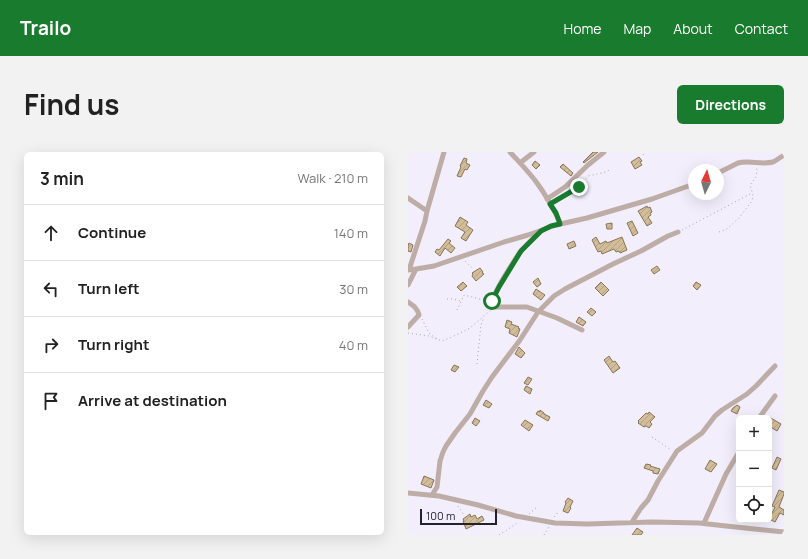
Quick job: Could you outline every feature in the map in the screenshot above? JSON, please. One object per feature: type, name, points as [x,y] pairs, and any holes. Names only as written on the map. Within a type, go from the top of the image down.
[{"type":"street","points":[[444,152],[425,221],[409,270],[434,266],[541,231],[551,226],[587,218],[652,199],[688,186]]},
{"type":"street","points":[[510,152],[537,182],[556,213],[560,224]]},
{"type":"street","points":[[520,163],[534,152]]},
{"type":"street","points":[[549,202],[604,152]]},
{"type":"street","points":[[724,169],[742,162],[773,162],[784,155]]},
{"type":"street","points":[[408,198],[427,211]]},
{"type":"street","points":[[541,231],[521,251],[494,295],[493,304],[502,307],[527,307],[557,318],[582,330]]},
{"type":"street","points":[[432,496],[437,487],[440,460],[446,446],[454,433],[470,414],[492,377],[516,346],[538,312],[554,296],[565,289],[678,232]]},
{"type":"street","points":[[408,285],[416,269]]},
{"type":"street","points":[[494,295],[495,300],[502,307]]},
{"type":"street","points":[[408,302],[414,306],[419,315],[408,328]]},
{"type":"street","points":[[632,522],[648,500],[677,451],[702,433],[715,416],[722,410],[747,394],[775,366]]},
{"type":"street","points":[[761,415],[775,396]]},
{"type":"street","points":[[704,523],[726,474],[736,457]]},
{"type":"street","points":[[408,494],[453,499],[524,518],[551,523],[704,523],[784,532]]},
{"type":"path","points":[[643,156],[646,152]]},
{"type":"path","points":[[719,232],[727,229],[752,202],[750,185],[756,177],[758,169],[757,163]]},
{"type":"path","points":[[549,202],[579,187],[588,176],[606,172],[610,169]]},
{"type":"path","points":[[678,232],[752,193]]},
{"type":"path","points":[[460,257],[472,268]]},
{"type":"path","points":[[408,333],[429,336],[442,341],[470,328],[484,316],[493,304],[464,295],[457,310]]},
{"type":"path","points":[[447,299],[454,299],[461,302]]},
{"type":"path","points":[[419,315],[429,333],[437,339]]},
{"type":"path","points":[[477,364],[481,326],[484,316]]},
{"type":"path","points":[[652,437],[676,454]]},
{"type":"path","points":[[453,499],[464,515]]},
{"type":"path","points":[[500,535],[517,524],[537,507]]},
{"type":"path","points":[[544,535],[559,510]]},
{"type":"building","points":[[593,152],[598,152],[584,163],[583,162]]},
{"type":"building","points":[[639,157],[642,161],[640,162],[642,165],[635,169],[631,162]]},
{"type":"building","points":[[464,158],[467,159],[466,163],[470,165],[467,170],[465,169],[461,177],[457,176],[461,167],[460,166]]},
{"type":"building","points":[[535,161],[540,165],[536,169],[532,165]]},
{"type":"building","points":[[563,164],[573,173],[571,176],[560,167]]},
{"type":"building","points":[[647,206],[648,208],[650,207],[652,212],[648,217],[652,223],[647,226],[638,211]]},
{"type":"building","points":[[460,217],[468,222],[466,225],[473,230],[466,241],[461,238],[465,232],[455,226]]},
{"type":"building","points":[[632,221],[638,233],[633,236],[627,223]]},
{"type":"building","points":[[612,223],[612,229],[607,229],[606,224]]},
{"type":"building","points":[[596,237],[600,244],[622,237],[627,250],[620,253],[619,251],[616,252],[614,249],[602,254],[601,251],[598,252],[592,240]]},
{"type":"building","points":[[448,239],[451,241],[449,243],[455,248],[451,253],[445,248],[440,256],[435,252],[437,249],[439,250]]},
{"type":"building","points":[[574,241],[576,246],[569,249],[567,244]]},
{"type":"building","points":[[409,243],[413,245],[411,252],[408,251]]},
{"type":"building","points":[[657,266],[660,270],[654,274],[651,270]]},
{"type":"building","points":[[480,268],[484,274],[476,281],[472,276],[472,273]]},
{"type":"building","points":[[538,278],[541,284],[537,287],[533,282]]},
{"type":"building","points":[[463,282],[467,286],[461,291],[457,287]]},
{"type":"building","points":[[601,282],[609,290],[603,296],[595,288]]},
{"type":"building","points":[[696,282],[701,285],[697,290],[693,286]]},
{"type":"building","points":[[536,289],[545,295],[541,300],[533,294]]},
{"type":"building","points":[[591,308],[596,312],[592,316],[587,312]]},
{"type":"building","points":[[579,317],[586,322],[583,326],[576,322]]},
{"type":"building","points":[[507,320],[512,322],[511,324],[519,327],[518,328],[520,329],[517,337],[509,333],[510,329],[505,327]]},
{"type":"building","points":[[519,347],[525,353],[521,358],[515,354]]},
{"type":"building","points":[[609,356],[620,368],[613,373],[604,360]]},
{"type":"building","points":[[454,365],[459,367],[455,372],[451,370]]},
{"type":"building","points":[[528,377],[532,379],[528,385],[524,383]]},
{"type":"building","points":[[526,386],[532,389],[530,394],[524,390]]},
{"type":"building","points":[[486,400],[492,404],[489,408],[483,405]]},
{"type":"building","points":[[737,405],[740,407],[737,414],[731,411]]},
{"type":"building","points":[[540,410],[550,417],[548,421],[536,414],[538,411],[540,412]]},
{"type":"building","points":[[649,412],[655,417],[650,422],[652,424],[649,428],[646,426],[644,427],[638,423],[638,421]]},
{"type":"building","points":[[475,418],[480,421],[476,426],[472,423]]},
{"type":"building","points":[[772,419],[781,424],[777,431],[772,428]]},
{"type":"building","points":[[525,420],[533,425],[529,431],[521,425]]},
{"type":"building","points":[[777,457],[781,459],[776,470],[772,468]]},
{"type":"building","points":[[710,460],[717,464],[711,472],[705,469]]},
{"type":"building","points":[[646,464],[660,469],[658,474],[644,468]]},
{"type":"building","points":[[424,476],[434,480],[431,488],[421,484]]},
{"type":"building","points":[[779,490],[784,492],[779,507],[784,510],[784,515],[780,513],[775,522],[772,520],[772,513],[775,507],[772,506]]},
{"type":"building","points":[[568,498],[573,501],[568,513],[563,511],[565,502]]},
{"type":"building","points":[[470,514],[471,517],[475,515],[477,519],[482,516],[484,520],[466,529],[463,519]]},
{"type":"building","points":[[637,528],[643,532],[641,535],[632,535]]},
{"type":"route","points":[[492,301],[521,251],[541,231],[551,226],[560,224],[556,213],[550,204],[579,187]]}]
